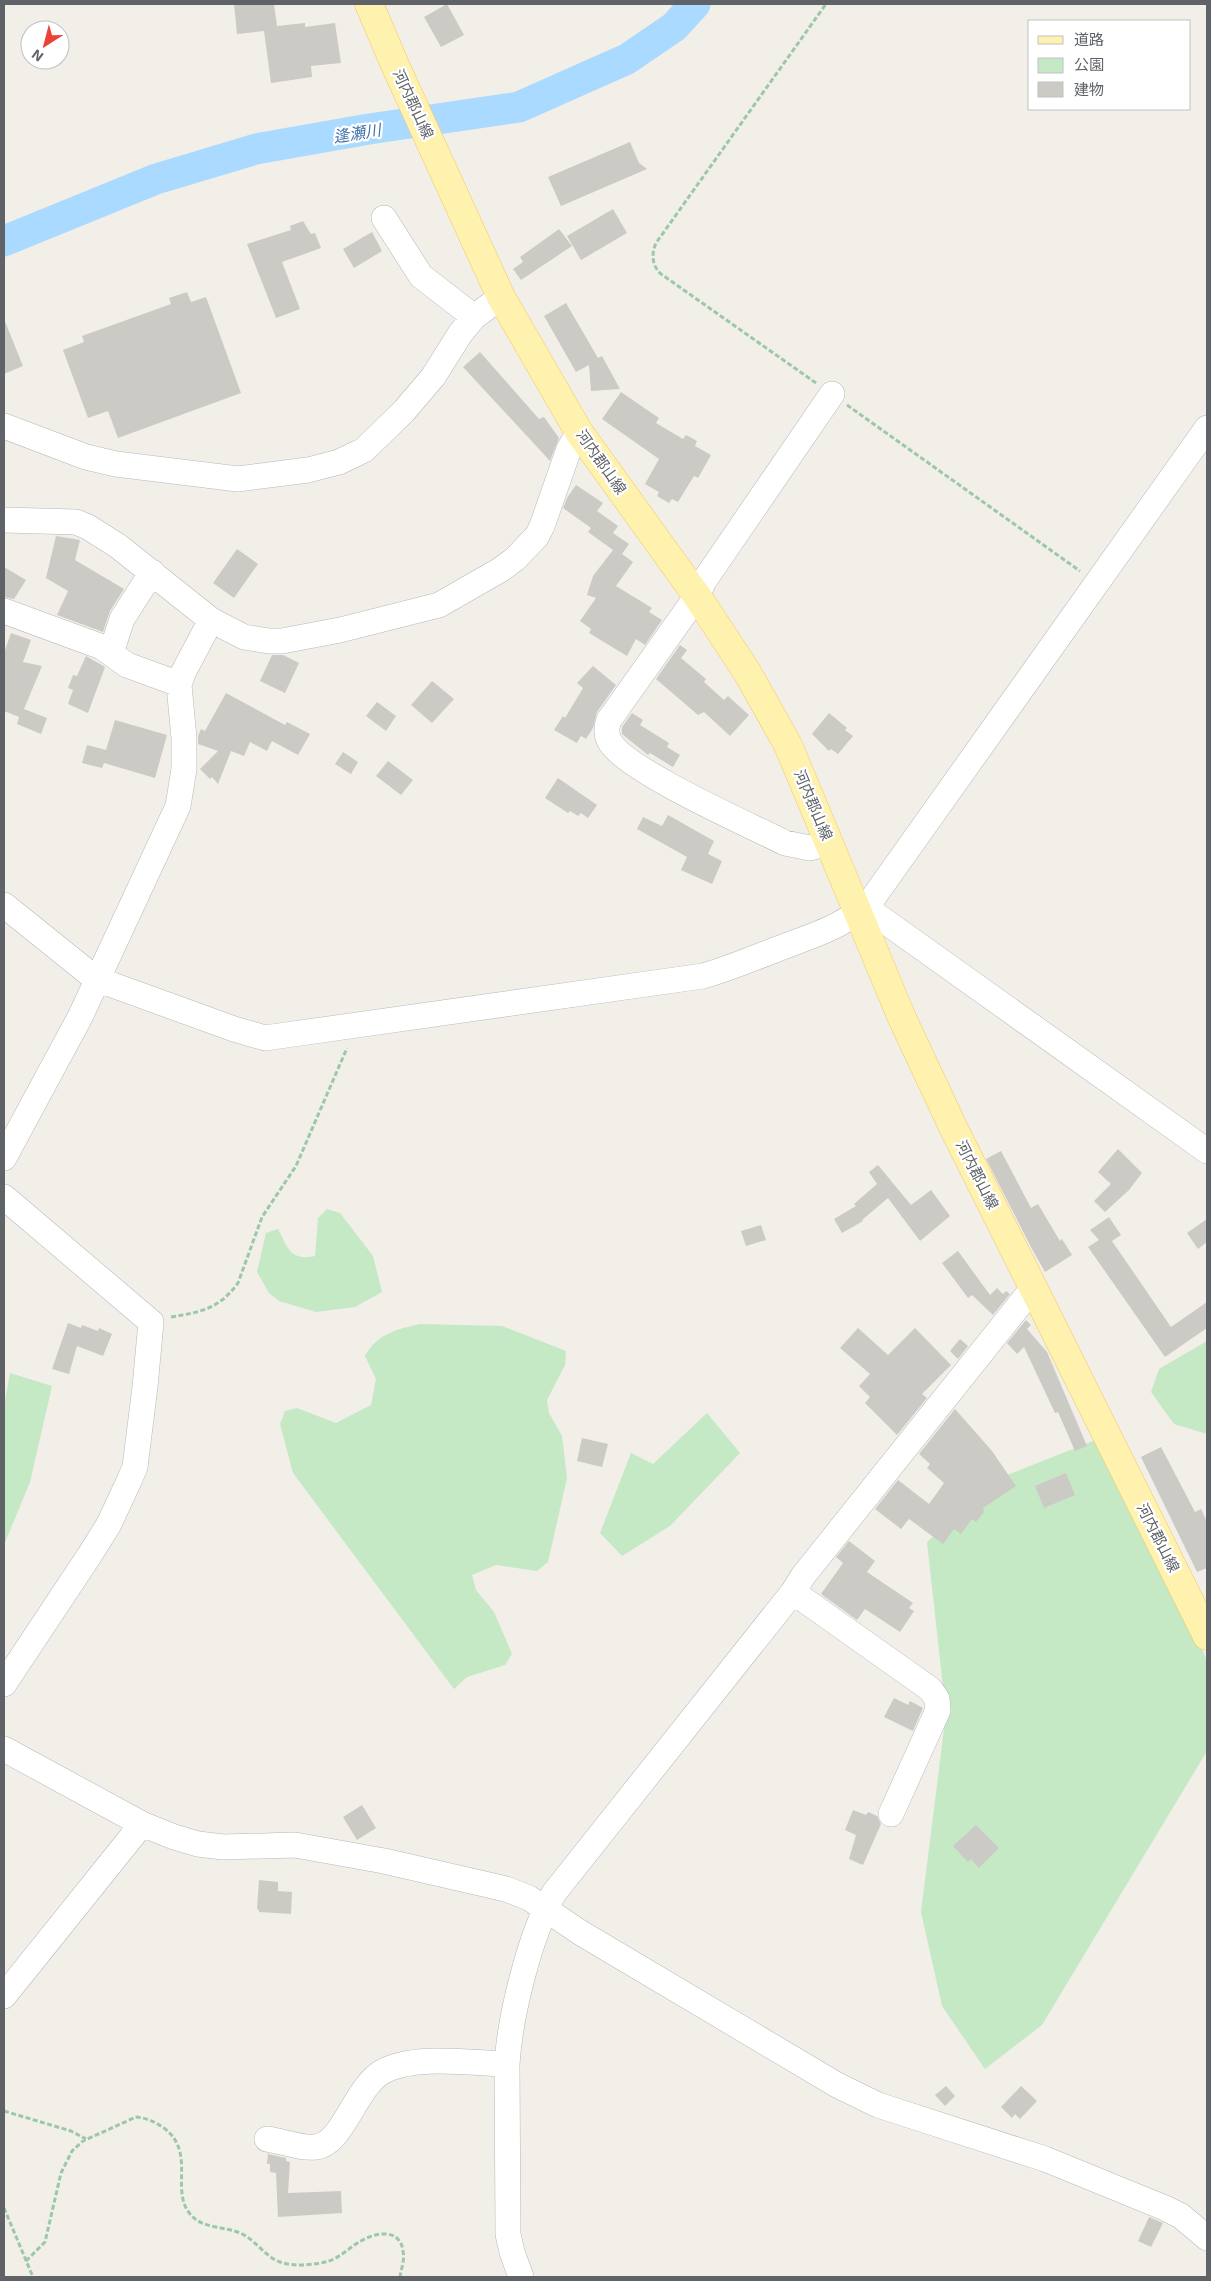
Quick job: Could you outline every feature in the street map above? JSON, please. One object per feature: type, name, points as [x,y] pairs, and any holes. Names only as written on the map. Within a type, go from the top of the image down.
[{"type":"main road","name":"河内郡山線","points":[[369,4],[395,66],[500,297],[579,432],[696,596],[747,672],[788,745],[829,843],[861,910],[913,1043],[1207,1636]]},
{"type":"street","points":[[384,218],[421,276],[474,317]]},
{"type":"street","points":[[4,426],[86,457],[116,464],[238,479],[308,470],[339,462],[364,450],[404,411],[433,377],[460,334],[474,317],[500,297]]},
{"type":"street","points":[[829,843],[810,848],[785,843],[654,776],[628,759],[610,743],[607,731],[610,720],[832,394]]},
{"type":"street","points":[[4,905],[96,979],[234,1029],[265,1038],[703,976],[731,968],[835,928],[861,910],[894,869],[1207,428]]},
{"type":"street","points":[[4,520],[76,522],[118,546],[211,620],[244,637],[282,641],[340,630],[439,605],[515,560],[537,536],[548,513],[569,449],[579,432]]},
{"type":"street","points":[[111,652],[122,619],[152,572]]},
{"type":"street","points":[[4,611],[102,647],[127,665],[179,684]]},
{"type":"street","points":[[4,1158],[80,1017],[178,806],[184,769],[184,738],[179,703],[179,684],[211,620]]},
{"type":"street","points":[[861,910],[1207,1151]]},
{"type":"street","points":[[4,1197],[151,1322],[136,1459],[130,1481],[109,1524],[4,1684]]},
{"type":"street","points":[[521,2277],[508,2234],[508,2041],[522,1984],[545,1908],[554,1893],[793,1592],[803,1576],[1033,1288]]},
{"type":"street","points":[[793,1592],[930,1689],[937,1699],[938,1710],[891,1814]]},
{"type":"street","points":[[4,1749],[142,1824],[198,1844],[223,1847],[295,1845],[384,1861],[506,1890],[529,1898],[580,1933],[837,2085],[878,2105],[1045,2159],[1165,2208],[1181,2216],[1207,2238]]},
{"type":"street","points":[[4,1996],[142,1824]]},
{"type":"street","points":[[267,2138],[316,2147],[329,2143],[368,2084],[382,2072],[396,2066],[420,2061],[507,2064]]},
{"type":"path","points":[[826,4],[656,243],[653,254],[655,267],[661,274],[832,394],[1097,585]]},
{"type":"path","points":[[151,1322],[203,1312],[220,1302],[238,1283],[262,1217],[296,1166],[357,1025]]},
{"type":"path","points":[[4,2111],[71,2131],[86,2139]]},
{"type":"path","points":[[26,2261],[45,2242],[61,2173],[72,2151],[86,2139],[136,2117],[157,2124],[166,2130],[179,2146],[182,2162],[183,2197],[186,2209],[196,2220],[242,2234],[274,2258],[285,2263],[328,2262],[362,2240],[378,2234],[392,2234],[398,2238],[403,2251],[400,2277]]},
{"type":"path","points":[[4,2208],[33,2277]]},
{"type":"green space","points":[[327,1209],[340,1213],[373,1256],[382,1292],[355,1307],[316,1312],[279,1301],[269,1293],[257,1272],[266,1233],[278,1229],[291,1252],[295,1255],[300,1257],[315,1256],[318,1218]]},
{"type":"green space","points":[[420,1324],[502,1326],[566,1351],[565,1365],[547,1400],[549,1413],[562,1436],[567,1478],[548,1562],[537,1571],[496,1565],[472,1575],[476,1590],[494,1612],[512,1654],[505,1665],[467,1677],[454,1689],[293,1473],[280,1424],[285,1411],[297,1408],[336,1423],[371,1405],[376,1379],[365,1356],[375,1342],[388,1334]]},
{"type":"green space","points":[[1207,1341],[1207,1434],[1174,1424],[1151,1392],[1159,1369]]},
{"type":"green space","points":[[10,1373],[52,1386],[30,1482],[4,1545],[4,1406]]},
{"type":"green space","points":[[707,1413],[740,1453],[670,1526],[622,1556],[600,1533],[631,1453],[653,1464]]},
{"type":"green space","points":[[1111,1434],[1207,1661],[1207,1751],[1042,2025],[985,2069],[942,2006],[921,1912],[946,1713],[927,1542],[997,1479]]},
{"type":"building","points":[[234,4],[274,4],[277,26],[305,23],[305,27],[335,23],[341,63],[311,66],[312,77],[271,83],[264,31],[237,34]]},
{"type":"building","points":[[447,4],[464,35],[441,47],[424,17]]},
{"type":"building","points":[[630,142],[639,163],[647,169],[561,206],[548,177]]},
{"type":"building","points":[[613,209],[627,233],[581,260],[567,236]]},
{"type":"building","points":[[303,221],[311,234],[315,233],[321,248],[282,262],[300,309],[276,318],[247,244],[291,230],[290,226]]},
{"type":"building","points":[[559,229],[572,246],[521,280],[513,269],[523,262],[520,257]]},
{"type":"building","points":[[372,232],[382,251],[354,268],[343,249]]},
{"type":"building","points":[[187,292],[191,302],[206,297],[241,393],[118,438],[108,411],[88,418],[63,350],[84,342],[82,336],[171,304],[169,298]]},
{"type":"building","points":[[566,303],[598,358],[602,356],[620,389],[591,391],[589,365],[576,372],[544,316]]},
{"type":"building","points":[[4,319],[23,366],[4,374]]},
{"type":"building","points":[[480,352],[539,419],[544,417],[559,438],[550,461],[463,367]]},
{"type":"building","points":[[621,392],[659,418],[656,423],[683,439],[686,435],[697,441],[695,446],[711,455],[698,478],[694,476],[678,502],[672,499],[669,503],[657,496],[659,492],[645,484],[659,459],[602,419]]},
{"type":"building","points":[[576,485],[603,503],[597,511],[618,526],[613,533],[629,544],[622,554],[633,562],[616,586],[652,608],[649,612],[662,620],[645,645],[636,639],[627,656],[589,633],[591,629],[580,621],[596,598],[587,595],[593,576],[613,550],[588,532],[591,528],[563,508]]},
{"type":"building","points":[[56,536],[80,540],[75,560],[124,589],[110,611],[103,632],[57,615],[68,591],[46,578]]},
{"type":"building","points":[[237,549],[258,564],[234,598],[213,583]]},
{"type":"building","points":[[4,567],[26,580],[14,599],[4,597]]},
{"type":"building","points":[[11,633],[31,640],[23,662],[42,666],[24,709],[47,718],[41,734],[17,724],[19,717],[4,711],[4,653]]},
{"type":"building","points":[[680,645],[687,650],[681,658],[706,679],[704,682],[724,700],[728,696],[749,715],[730,736],[704,712],[698,715],[656,679]]},
{"type":"building","points":[[272,655],[283,655],[299,663],[285,693],[260,681]]},
{"type":"building","points":[[86,656],[105,667],[88,713],[68,704],[73,690],[68,688],[73,675],[77,676]]},
{"type":"building","points":[[593,666],[616,685],[597,712],[593,728],[586,739],[581,736],[577,743],[554,730],[563,716],[565,718],[583,688],[577,683]]},
{"type":"building","points":[[432,681],[454,699],[432,723],[411,705]]},
{"type":"building","points":[[226,693],[285,725],[287,722],[310,734],[298,755],[272,741],[267,751],[250,742],[244,756],[231,751],[218,784],[212,777],[210,779],[200,769],[218,751],[198,744],[198,736],[201,729],[205,731]]},
{"type":"building","points":[[377,702],[396,716],[386,731],[366,716]]},
{"type":"building","points":[[632,713],[643,720],[640,725],[669,743],[667,747],[680,755],[673,767],[650,753],[648,755],[622,734],[622,727]]},
{"type":"building","points":[[829,713],[847,728],[845,730],[853,736],[838,754],[831,749],[829,751],[812,734]]},
{"type":"building","points":[[115,720],[167,735],[155,778],[104,763],[102,768],[82,763],[87,745],[106,750]]},
{"type":"building","points":[[343,752],[358,762],[351,774],[335,764]]},
{"type":"building","points":[[388,761],[413,780],[401,795],[376,776]]},
{"type":"building","points":[[558,778],[597,805],[588,818],[581,813],[578,816],[570,811],[568,813],[545,798]]},
{"type":"building","points":[[668,815],[714,841],[708,854],[722,861],[712,884],[681,870],[687,857],[637,829],[643,817],[662,826]]},
{"type":"building","points":[[1118,1149],[1142,1173],[1129,1190],[1105,1212],[1094,1201],[1111,1184],[1098,1172]]},
{"type":"building","points":[[1001,1151],[1031,1208],[1038,1204],[1060,1241],[1062,1239],[1072,1255],[1045,1272],[986,1159]]},
{"type":"building","points":[[878,1165],[911,1205],[931,1190],[950,1216],[920,1241],[888,1198],[863,1221],[842,1233],[834,1219],[856,1206],[854,1204],[877,1184],[869,1172]]},
{"type":"building","points":[[1109,1217],[1121,1235],[1112,1241],[1171,1327],[1207,1302],[1207,1328],[1165,1357],[1088,1247],[1099,1240],[1090,1230]]},
{"type":"building","points":[[1207,1219],[1207,1242],[1198,1249],[1187,1233]]},
{"type":"building","points":[[761,1225],[766,1240],[746,1246],[741,1231]]},
{"type":"building","points":[[958,1251],[990,1295],[997,1288],[1003,1294],[1006,1291],[1010,1294],[993,1315],[972,1295],[968,1298],[942,1263]]},
{"type":"building","points":[[1026,1320],[1031,1325],[1027,1329],[1047,1352],[1087,1446],[1075,1451],[1058,1412],[1055,1413],[1024,1347],[1017,1354],[1007,1343]]},
{"type":"building","points":[[68,1323],[81,1328],[82,1325],[98,1331],[99,1328],[112,1334],[103,1356],[77,1346],[69,1374],[52,1369]]},
{"type":"building","points":[[858,1328],[888,1355],[915,1328],[951,1365],[922,1394],[927,1398],[897,1435],[865,1403],[870,1397],[859,1386],[870,1374],[840,1348]]},
{"type":"building","points":[[960,1339],[968,1346],[958,1359],[950,1351]]},
{"type":"building","points":[[955,1409],[992,1451],[1016,1486],[983,1508],[984,1512],[976,1522],[972,1519],[961,1534],[954,1529],[943,1544],[909,1519],[901,1529],[875,1509],[898,1480],[929,1504],[944,1483],[927,1468],[930,1464],[919,1454]]},
{"type":"building","points":[[582,1438],[608,1444],[602,1467],[577,1461]]},
{"type":"building","points":[[1161,1447],[1195,1512],[1201,1509],[1207,1522],[1207,1568],[1197,1572],[1141,1457]]},
{"type":"building","points":[[1066,1473],[1075,1495],[1044,1508],[1035,1486]]},
{"type":"building","points":[[849,1541],[875,1561],[867,1572],[913,1603],[909,1608],[914,1611],[900,1632],[865,1609],[857,1620],[821,1594],[843,1563],[836,1557]]},
{"type":"building","points":[[894,1698],[908,1705],[910,1701],[923,1708],[913,1731],[884,1717]]},
{"type":"building","points":[[362,1805],[376,1828],[357,1840],[343,1817]]},
{"type":"building","points":[[853,1810],[866,1815],[868,1812],[877,1816],[881,1824],[863,1865],[849,1859],[856,1835],[845,1830]]},
{"type":"building","points":[[976,1825],[999,1848],[979,1868],[971,1859],[968,1862],[953,1846]]},
{"type":"building","points":[[259,1880],[278,1882],[278,1891],[292,1892],[291,1914],[259,1912],[257,1909]]},
{"type":"building","points":[[946,2086],[955,2096],[945,2106],[935,2095]]},
{"type":"building","points":[[1021,2086],[1037,2101],[1020,2119],[1015,2114],[1012,2118],[1001,2107]]},
{"type":"building","points":[[268,2154],[286,2158],[286,2161],[290,2162],[288,2193],[341,2191],[342,2213],[278,2217],[276,2173],[270,2172],[270,2164],[267,2164]]},
{"type":"building","points":[[1149,2217],[1163,2223],[1151,2247],[1138,2241]]},
{"type":"waterway","name":"逢瀬川","points":[[4,241],[156,179],[256,149],[369,129],[519,107],[627,59],[674,27],[695,4]]}]
